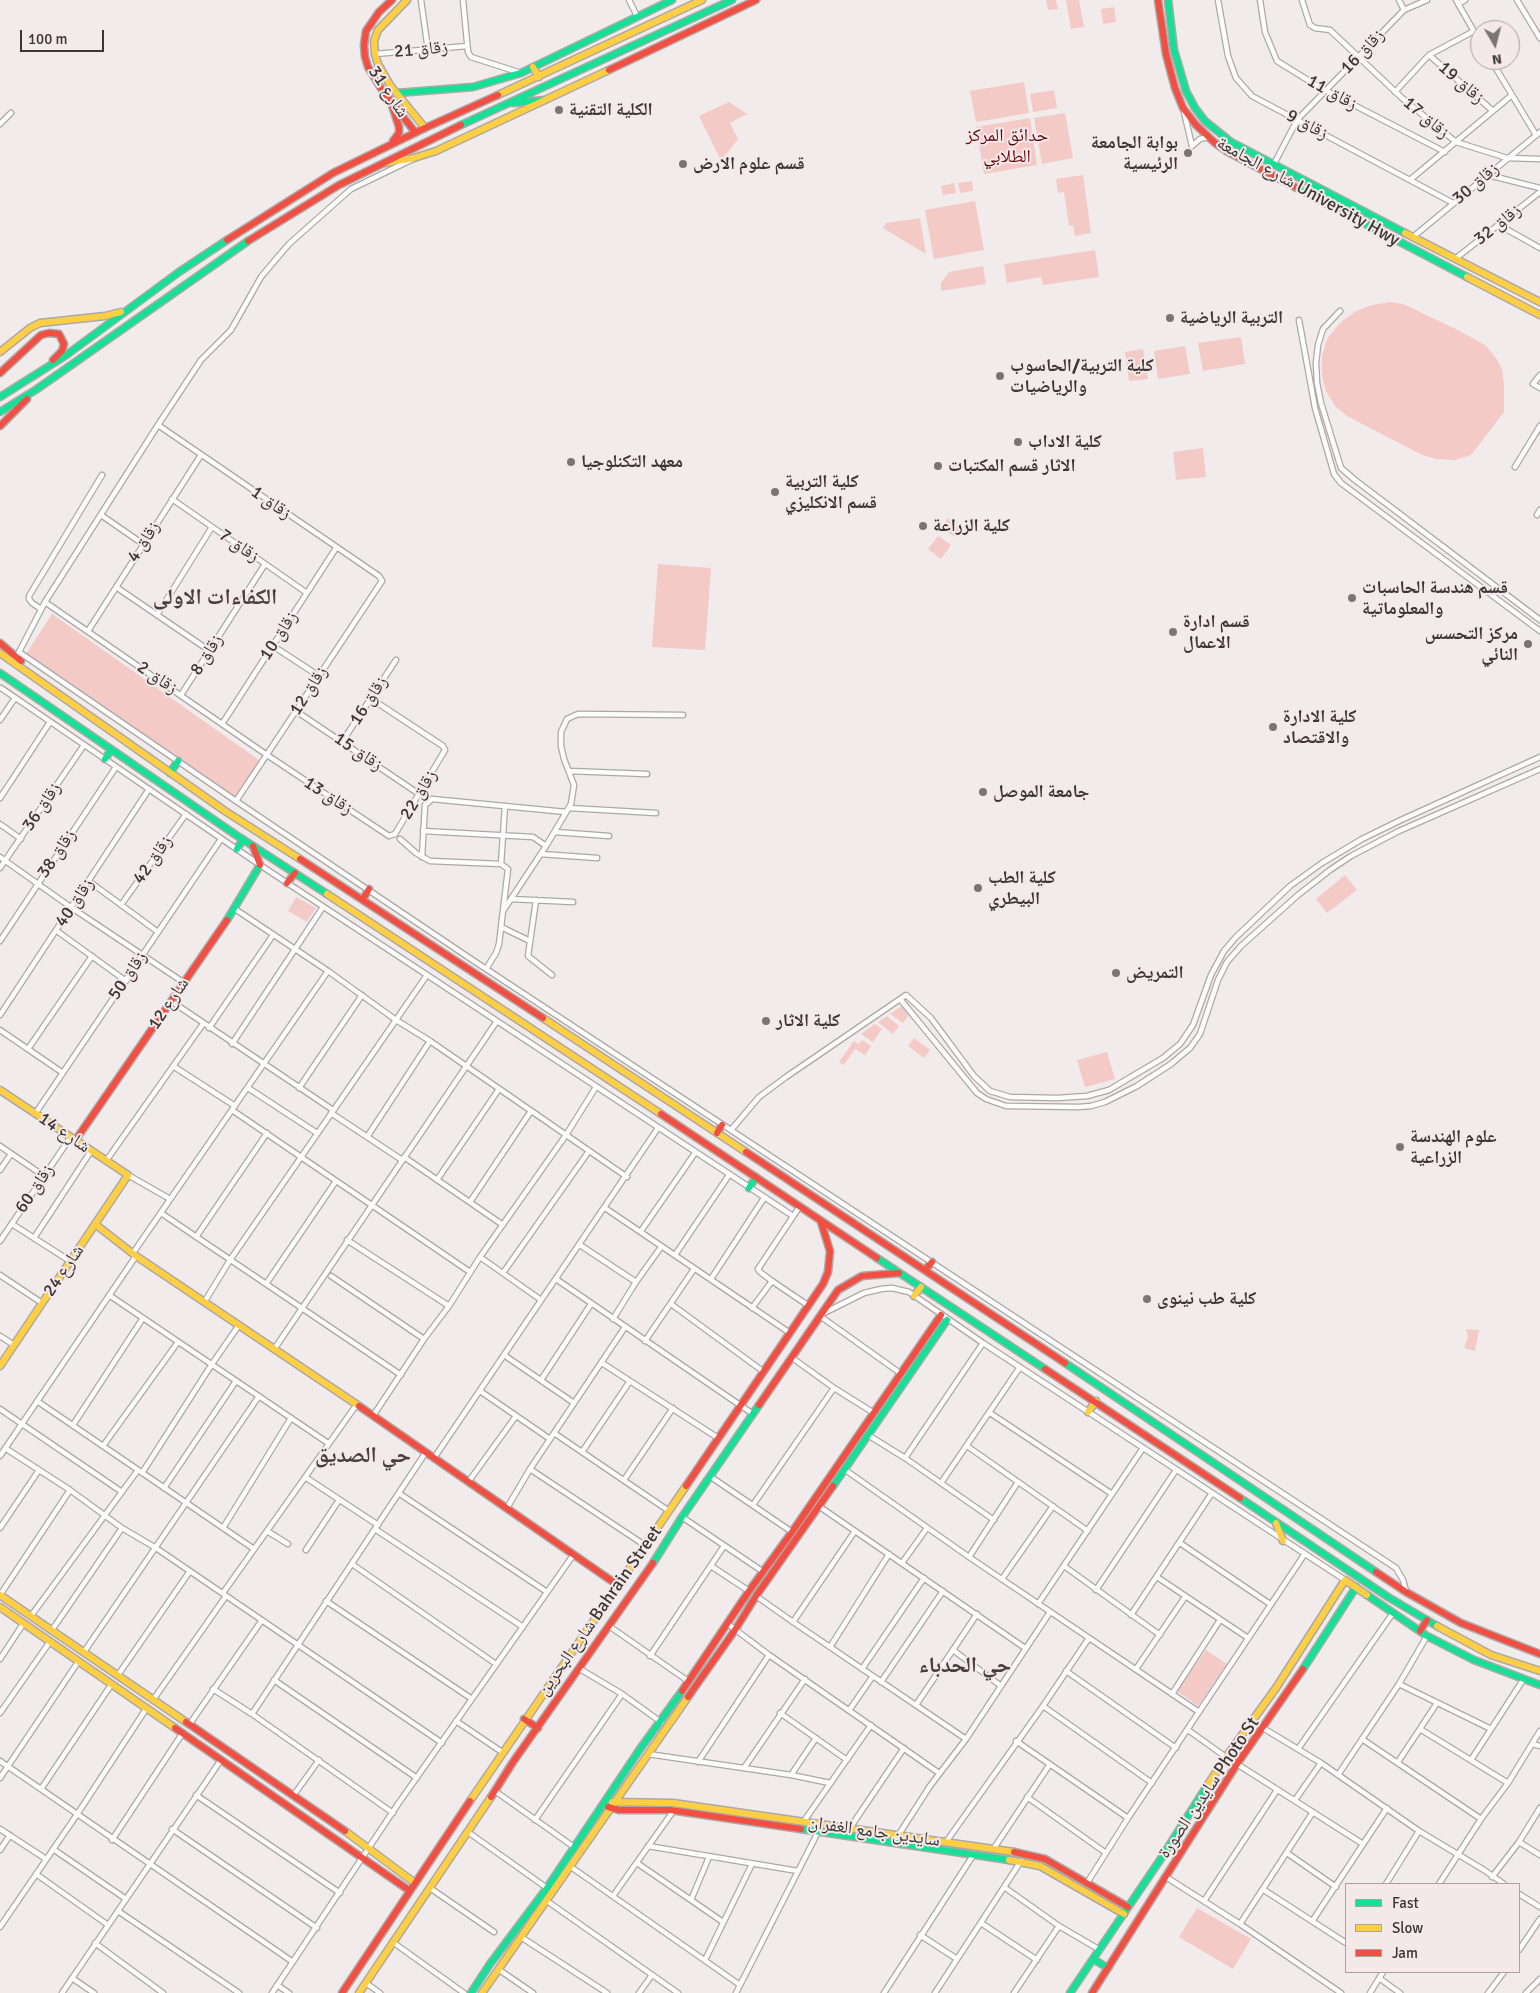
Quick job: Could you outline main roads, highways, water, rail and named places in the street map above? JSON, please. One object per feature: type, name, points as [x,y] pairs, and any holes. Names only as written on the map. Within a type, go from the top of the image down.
[{"type":"main road","points":[[392,0],[379,12],[366,31],[376,36],[386,20],[407,0]]},
{"type":"main road","points":[[397,93],[473,86],[521,73],[672,0]]},
{"type":"main road","points":[[0,397],[65,356],[208,252],[293,196],[333,173],[415,132],[702,0]]},
{"type":"main road","points":[[0,412],[37,389],[256,235],[339,185],[429,139],[732,0]]},
{"type":"main road","points":[[381,164],[414,158],[436,151],[756,0]]},
{"type":"main road","name":"شارع الجامعة University Hwy","points":[[1158,0],[1168,64],[1175,88],[1184,108],[1196,126],[1208,137],[1228,152],[1540,316]]},
{"type":"main road","name":"شارع الجامعة University Hwy","points":[[1168,0],[1179,70],[1186,91],[1195,108],[1212,128],[1231,142],[1540,302]]},
{"type":"main road","name":"شارع 31","points":[[366,31],[364,44],[368,66],[382,90],[415,132]]},
{"type":"main road","name":"شارع 31","points":[[376,36],[375,54],[378,64],[390,85],[424,128]]},
{"type":"main road","points":[[533,67],[538,77]]},
{"type":"main road","points":[[382,90],[390,85]]},
{"type":"main road","points":[[389,145],[399,133],[399,127],[390,99]]},
{"type":"main road","points":[[508,103],[545,100]]},
{"type":"main road","points":[[1380,232],[1385,223]]},
{"type":"main road","points":[[0,352],[30,328],[40,323],[111,315],[138,302]]},
{"type":"main road","points":[[0,373],[41,336],[56,333],[63,340],[63,348],[58,355],[36,374]]},
{"type":"main road","points":[[0,426],[37,389]]},
{"type":"main road","points":[[0,643],[17,655],[48,686]]},
{"type":"main road","points":[[0,653],[225,810],[925,1270],[1406,1592],[1461,1623],[1540,1654]]},
{"type":"main road","points":[[0,673],[253,846],[604,1076],[800,1206],[821,1222],[1096,1401],[1276,1524],[1452,1636],[1491,1655],[1540,1671]]},
{"type":"main road","points":[[0,679],[21,687]]},
{"type":"main road","points":[[105,759],[111,750]]},
{"type":"main road","points":[[170,773],[178,761]]},
{"type":"main road","points":[[237,849],[243,839]]},
{"type":"main road","name":"شارع 12","points":[[72,1140],[234,909],[260,865],[253,846]]},
{"type":"main road","points":[[287,883],[295,873]]},
{"type":"main road","points":[[363,899],[369,889]]},
{"type":"main road","points":[[604,1076],[612,1064]]},
{"type":"main road","name":"شارع 14","points":[[1,1093],[128,1175]]},
{"type":"main road","points":[[716,1133],[722,1125]]},
{"type":"main road","name":"شارع 24","points":[[0,1366],[128,1175]]},
{"type":"main road","points":[[749,1188],[756,1177]]},
{"type":"main road","name":"شارع البحرين Bahrain Street","points":[[342,1993],[524,1719],[619,1586],[824,1284],[830,1260],[828,1241],[821,1222]]},
{"type":"main road","points":[[95,1224],[134,1254],[357,1404],[619,1586]]},
{"type":"main road","points":[[925,1270],[932,1262]]},
{"type":"main road","name":"شارع البحرين Bahrain Street","points":[[359,1993],[513,1762],[580,1669],[838,1290],[854,1279],[871,1274],[899,1273]]},
{"type":"main road","points":[[914,1296],[921,1287]]},
{"type":"main road","points":[[471,1993],[547,1888],[640,1749],[661,1722],[728,1624],[762,1571],[792,1532],[941,1315]]},
{"type":"main road","points":[[482,1993],[735,1630],[756,1596],[820,1507],[947,1320]]},
{"type":"main road","points":[[1088,1412],[1096,1401]]},
{"type":"main road","points":[[1159,1444],[1168,1432]]},
{"type":"main road","points":[[822,1489],[829,1493]]},
{"type":"main road","points":[[1276,1524],[1283,1541]]},
{"type":"main road","name":"سايدين الصورة Photo St","points":[[1070,1993],[1160,1860],[1226,1757],[1276,1688],[1345,1580],[1356,1587],[1287,1695],[1237,1764],[1092,1993]]},
{"type":"main road","points":[[1356,1587],[1427,1636],[1474,1660],[1540,1685]]},
{"type":"main road","points":[[0,1595],[369,1848],[415,1883]]},
{"type":"main road","points":[[0,1607],[49,1643],[410,1891]]},
{"type":"main road","points":[[1420,1631],[1427,1620]]},
{"type":"main road","points":[[64,1653],[71,1644]]},
{"type":"main road","points":[[709,1651],[716,1657]]},
{"type":"main road","points":[[524,1719],[538,1728]]},
{"type":"main road","name":"سايدين جامع الغفران","points":[[605,1801],[612,1805],[674,1810],[1022,1861],[1040,1866],[1124,1914]]},
{"type":"main road","name":"سايدين جامع الغفران","points":[[612,1805],[673,1803],[1024,1853],[1045,1859],[1128,1908]]},
{"type":"main road","points":[[1160,1860],[1171,1867]]},
{"type":"main road","points":[[528,1914],[534,1919]]},
{"type":"main road","points":[[1093,1959],[1108,1968]]},
{"type":"place","name":"الكلية التقنية","points":[[559,110]]},
{"type":"place","name":"بوابة الجامعة الرئيسية","points":[[1188,153]]},
{"type":"place","name":"قسم علوم الارض","points":[[683,164]]},
{"type":"place","name":"التربية الرياضية","points":[[1170,318]]},
{"type":"place","name":"كلية التربية/الحاسوب والرياضيات","points":[[1000,376]]},
{"type":"place","name":"كلية الاداب","points":[[1018,442]]},
{"type":"place","name":"معهد التكنلوجيا","points":[[571,462]]},
{"type":"place","name":"الاثار قسم المكتبات","points":[[938,466]]},
{"type":"place","name":"كلية التربية قسم الانكليزي","points":[[775,492]]},
{"type":"place","name":"كلية الزراعة","points":[[923,526]]},
{"type":"place","name":"قسم هندسة الحاسبات والمعلوماتية","points":[[1352,598]]},
{"type":"place","name":"قسم ادارة الاعمال","points":[[1173,632]]},
{"type":"place","name":"مركز التحسس النائي","points":[[1528,644]]},
{"type":"place","name":"كلية الادارة والاقتصاد","points":[[1273,727]]},
{"type":"place","name":"جامعة الموصل","points":[[983,792]]},
{"type":"place","name":"كلية الطب البيطري","points":[[978,888]]},
{"type":"place","name":"التمريض","points":[[1116,973]]},
{"type":"place","name":"كلية الاثار","points":[[766,1021]]},
{"type":"place","name":"علوم الهندسة الزراعية","points":[[1400,1147]]},
{"type":"place","name":"كلية طب نينوى","points":[[1147,1299]]},
{"type":"district","name":"الكفاءات الاولى","points":[[215,598]]},
{"type":"district","name":"حي الصديق","points":[[363,1456]]},
{"type":"district","name":"حي الحدباء","points":[[965,1666]]},
{"type":"park label","name":"حدائق المركز الطلابي","points":[[1007,146]]}]
